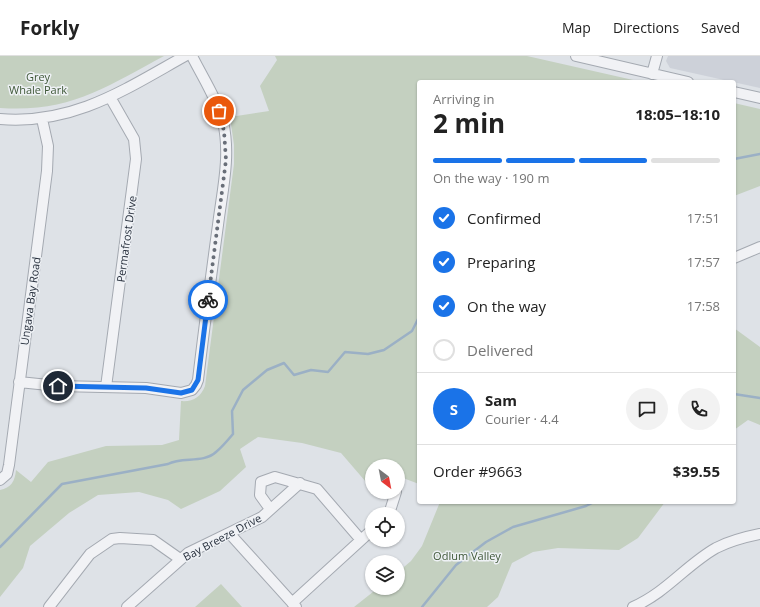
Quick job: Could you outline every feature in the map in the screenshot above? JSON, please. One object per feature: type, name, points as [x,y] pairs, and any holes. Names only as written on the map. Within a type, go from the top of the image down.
[{"type":"street","points":[[0,119],[42,119],[83,109],[185,56]]},
{"type":"street","points":[[19,382],[58,386],[146,388],[181,393],[192,390],[198,380],[225,170],[226,151],[224,131],[219,111],[212,94],[192,56]]},
{"type":"street","points":[[576,56],[679,80]]},
{"type":"street","points":[[652,74],[657,56]]},
{"type":"street","points":[[736,92],[760,98]]},
{"type":"street","name":"Permafrost Drive","points":[[106,387],[136,159],[134,139],[110,96]]},
{"type":"street","name":"Ungava Bay Road","points":[[0,480],[7,474],[48,164],[48,146],[42,119]]},
{"type":"street","points":[[736,257],[760,247]]},
{"type":"street","points":[[270,509],[260,495],[261,482],[275,477],[300,484],[317,490],[361,540]]},
{"type":"street","name":"Bay Breeze Drive","points":[[128,607],[188,553],[230,534],[262,517],[300,484]]},
{"type":"street","points":[[230,534],[294,605],[365,536]]},
{"type":"street","points":[[633,607],[648,604],[698,561],[716,548],[760,534]]},
{"type":"street","points":[[49,607],[90,554],[112,539],[153,540],[180,559]]},
{"type":"shaded area","points":[[668,56],[760,56],[760,88],[736,83],[736,80],[724,80],[670,68],[666,61]]},
{"type":"green space","name":"Grey Whale Park","points":[[0,56],[164,56],[124,78],[86,96],[47,106],[0,108]]},
{"type":"green space","points":[[275,56],[527,56],[633,80],[417,80],[417,483],[405,479],[405,459],[365,459],[365,481],[341,453],[302,443],[258,437],[240,449],[246,467],[220,491],[181,509],[168,500],[139,492],[98,495],[69,513],[30,546],[23,568],[0,597],[0,490],[10,486],[15,477],[16,470],[31,482],[48,462],[106,446],[162,445],[179,440],[181,401],[193,400],[199,396],[205,386],[234,164],[234,145],[230,117],[269,111],[260,86],[277,60]]},
{"type":"green space","points":[[736,103],[760,109],[760,186],[736,195]]},
{"type":"green space","points":[[736,329],[760,347],[760,425],[748,420],[736,429]]},
{"type":"green space","name":"Odlum Valley","points":[[439,504],[664,504],[638,538],[619,550],[558,548],[533,552],[512,563],[498,597],[487,607],[354,607],[369,595],[405,595],[405,566],[411,561],[422,546]]},
{"type":"green space","points":[[221,584],[242,607],[195,607]]},
{"type":"waterway","points":[[736,159],[760,154]]},
{"type":"waterway","points":[[0,547],[62,484],[168,464],[180,460],[199,459],[211,456],[233,434],[232,411],[243,390],[267,370],[284,363],[294,375],[311,370],[328,372],[345,352],[368,354],[384,350],[412,331],[417,321]]},
{"type":"waterway","points":[[736,394],[760,398]]},
{"type":"waterway","points":[[422,607],[456,565],[486,542],[513,527],[590,504]]},
{"type":"way so far","points":[[208,300],[226,160],[223,123],[219,111]]},
{"type":"route","points":[[58,386],[146,388],[181,393],[192,390],[198,380],[208,300]]}]
